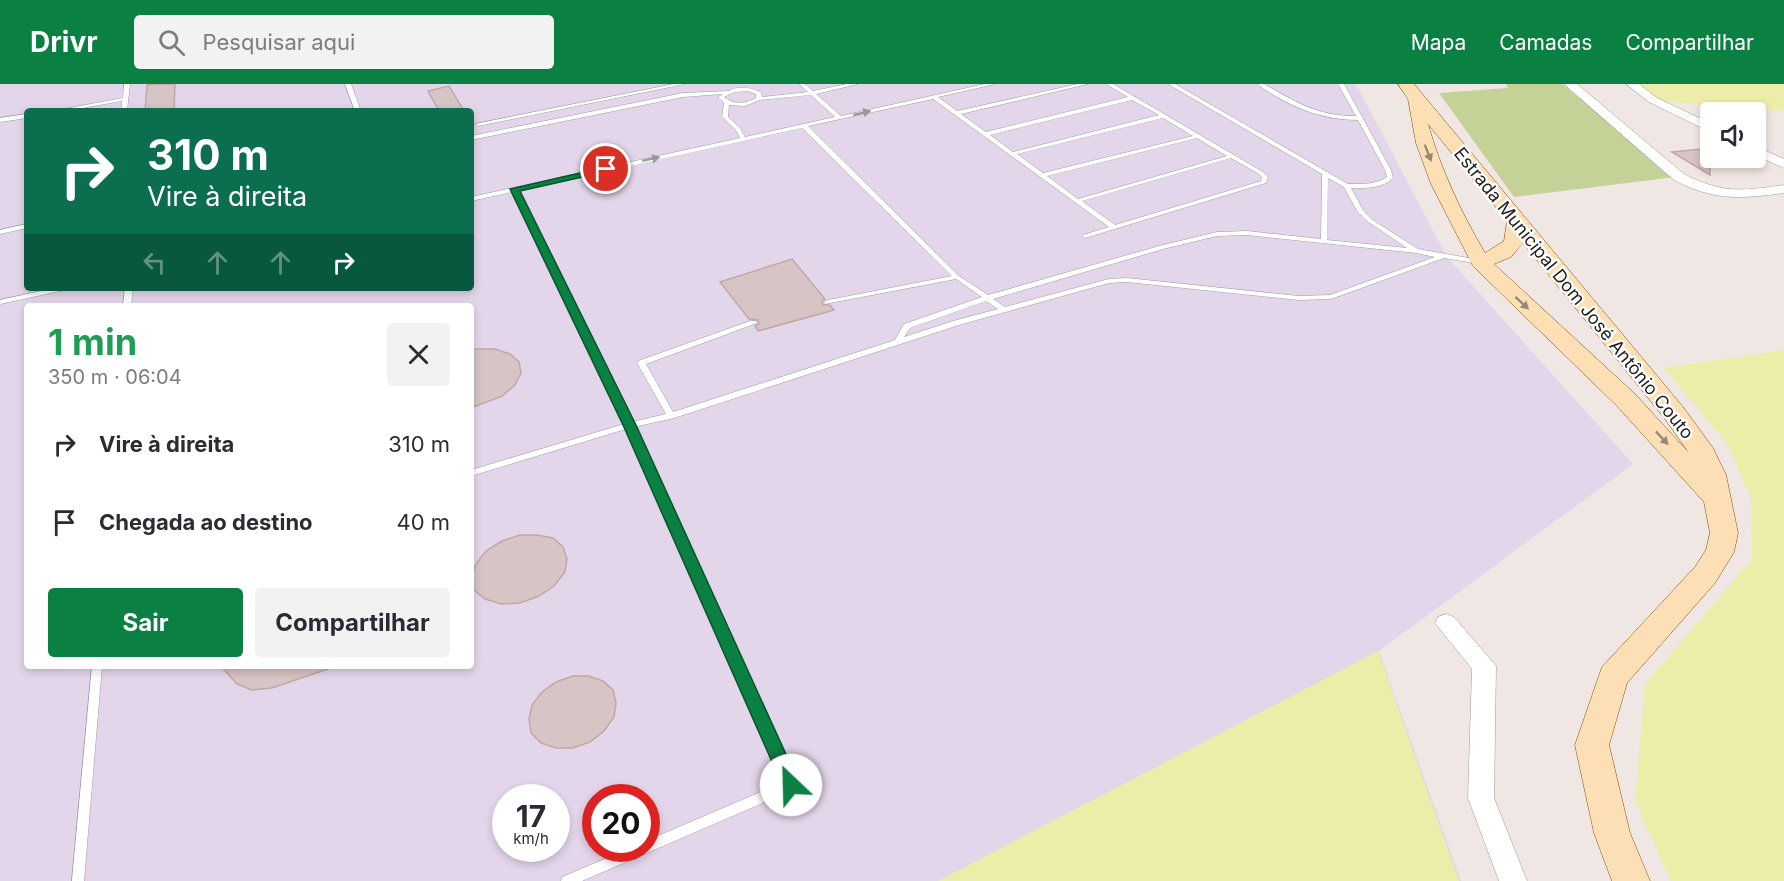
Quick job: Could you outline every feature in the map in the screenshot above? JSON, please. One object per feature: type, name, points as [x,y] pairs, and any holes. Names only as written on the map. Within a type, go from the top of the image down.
[{"type":"main road","name":"Estrada Municipal Dom José Antônio Couto","points":[[1410,90],[1674,413],[1704,454],[1713,475],[1724,533],[1720,552],[1705,575],[1613,677],[1592,745],[1612,833],[1631,881]]},
{"type":"main road","name":"Estrada Municipal Dom José Antônio Couto","points":[[1410,90],[1419,129],[1439,179],[1465,236],[1480,262],[1626,400],[1717,499]]},
{"type":"main road","points":[[1480,262],[1505,252],[1513,245],[1519,232],[1516,218]]},
{"type":"main road","points":[[1465,236],[1492,244],[1513,245]]},
{"type":"street","points":[[1570,84],[1679,177],[1697,187],[1713,193],[1738,196],[1784,189]]},
{"type":"street","points":[[1632,84],[1653,100],[1700,123]]},
{"type":"street","points":[[1766,155],[1784,164]]},
{"type":"street","points":[[1446,623],[1484,666],[1481,798],[1513,881]]},
{"type":"lane","points":[[124,108],[127,84]]},
{"type":"lane","points":[[348,84],[356,108]]},
{"type":"lane","points":[[478,124],[682,84]]},
{"type":"lane","points":[[802,84],[840,118]]},
{"type":"lane","points":[[727,92],[721,98],[727,103],[748,104],[759,99],[812,93],[855,84]]},
{"type":"lane","points":[[474,198],[992,84]]},
{"type":"lane","points":[[957,113],[1085,84]]},
{"type":"lane","points":[[1085,236],[1264,182],[1265,177],[1109,84]]},
{"type":"lane","points":[[1171,84],[1347,186],[1378,185],[1390,178],[1388,170],[1341,84]]},
{"type":"lane","points":[[1260,84],[1316,114],[1330,118],[1360,118]]},
{"type":"lane","points":[[474,137],[683,95],[727,92],[747,86],[759,93],[759,99]]},
{"type":"lane","points":[[934,97],[1112,226]]},
{"type":"lane","points":[[985,134],[1132,98]]},
{"type":"lane","points":[[74,108],[126,99]]},
{"type":"lane","points":[[727,103],[726,117],[744,139]]},
{"type":"lane","points":[[0,120],[24,116]]},
{"type":"lane","points":[[1012,154],[1163,116]]},
{"type":"lane","points":[[804,126],[957,277],[1004,309]]},
{"type":"lane","points":[[1042,175],[1198,136]]},
{"type":"lane","points":[[1077,201],[1232,156]]},
{"type":"lane","points":[[1324,173],[1324,240]]},
{"type":"lane","points":[[1347,186],[1360,211],[1369,220],[1416,251]]},
{"type":"lane","points":[[514,189],[629,425],[791,785],[660,841]]},
{"type":"lane","points":[[0,232],[24,227]]},
{"type":"lane","points":[[898,342],[907,326],[987,298],[1161,247],[1217,234],[1247,233],[1324,240],[1416,251],[1480,262]]},
{"type":"lane","points":[[474,472],[629,425],[670,416],[898,342],[1087,285],[1127,280],[1299,298],[1331,297],[1443,256]]},
{"type":"lane","points":[[828,302],[957,277]]},
{"type":"lane","points":[[0,302],[51,291]]},
{"type":"lane","points":[[670,416],[641,363],[753,323]]},
{"type":"lane","points":[[78,881],[97,669]]},
{"type":"lane","points":[[567,881],[612,862]]},
{"type":"shaded area","points":[[0,84],[1356,84],[1447,257],[1633,464],[1379,651],[1461,881],[0,881]]},
{"type":"green space","points":[[1506,84],[1562,84],[1675,177],[1514,197],[1439,93],[1508,88]]},
{"type":"green space","points":[[1637,84],[1784,84],[1784,111],[1766,110],[1766,102],[1700,102],[1700,104],[1659,101]]},
{"type":"green space","points":[[1784,350],[1784,881],[1671,881],[1635,801],[1645,684],[1752,559],[1751,499],[1729,446],[1664,368]]},
{"type":"green space","points":[[1378,651],[1459,881],[938,881]]},
{"type":"building","points":[[175,84],[174,108],[145,108],[147,85]]},
{"type":"building","points":[[449,86],[462,108],[437,108],[428,91]]},
{"type":"building","points":[[1700,149],[1700,168],[1710,168],[1710,175],[1672,152]]},
{"type":"building","points":[[792,259],[825,299],[822,301],[823,305],[830,305],[834,310],[758,331],[755,326],[759,324],[758,320],[749,319],[720,282]]},
{"type":"building","points":[[474,349],[495,349],[510,354],[519,362],[521,373],[515,385],[502,396],[474,407]]},
{"type":"building","points":[[520,535],[553,538],[563,547],[567,559],[565,572],[554,586],[539,596],[520,603],[501,604],[485,599],[474,590],[474,569],[486,551],[502,541]]},
{"type":"building","points":[[224,669],[328,669],[272,688],[252,690],[237,684]]},
{"type":"building","points":[[573,676],[589,676],[603,681],[613,690],[616,703],[614,717],[604,731],[590,742],[573,748],[556,748],[541,743],[531,733],[529,719],[532,705],[542,692],[556,682]]},
{"type":"route","points":[[606,169],[514,189],[629,425],[791,785]]}]
